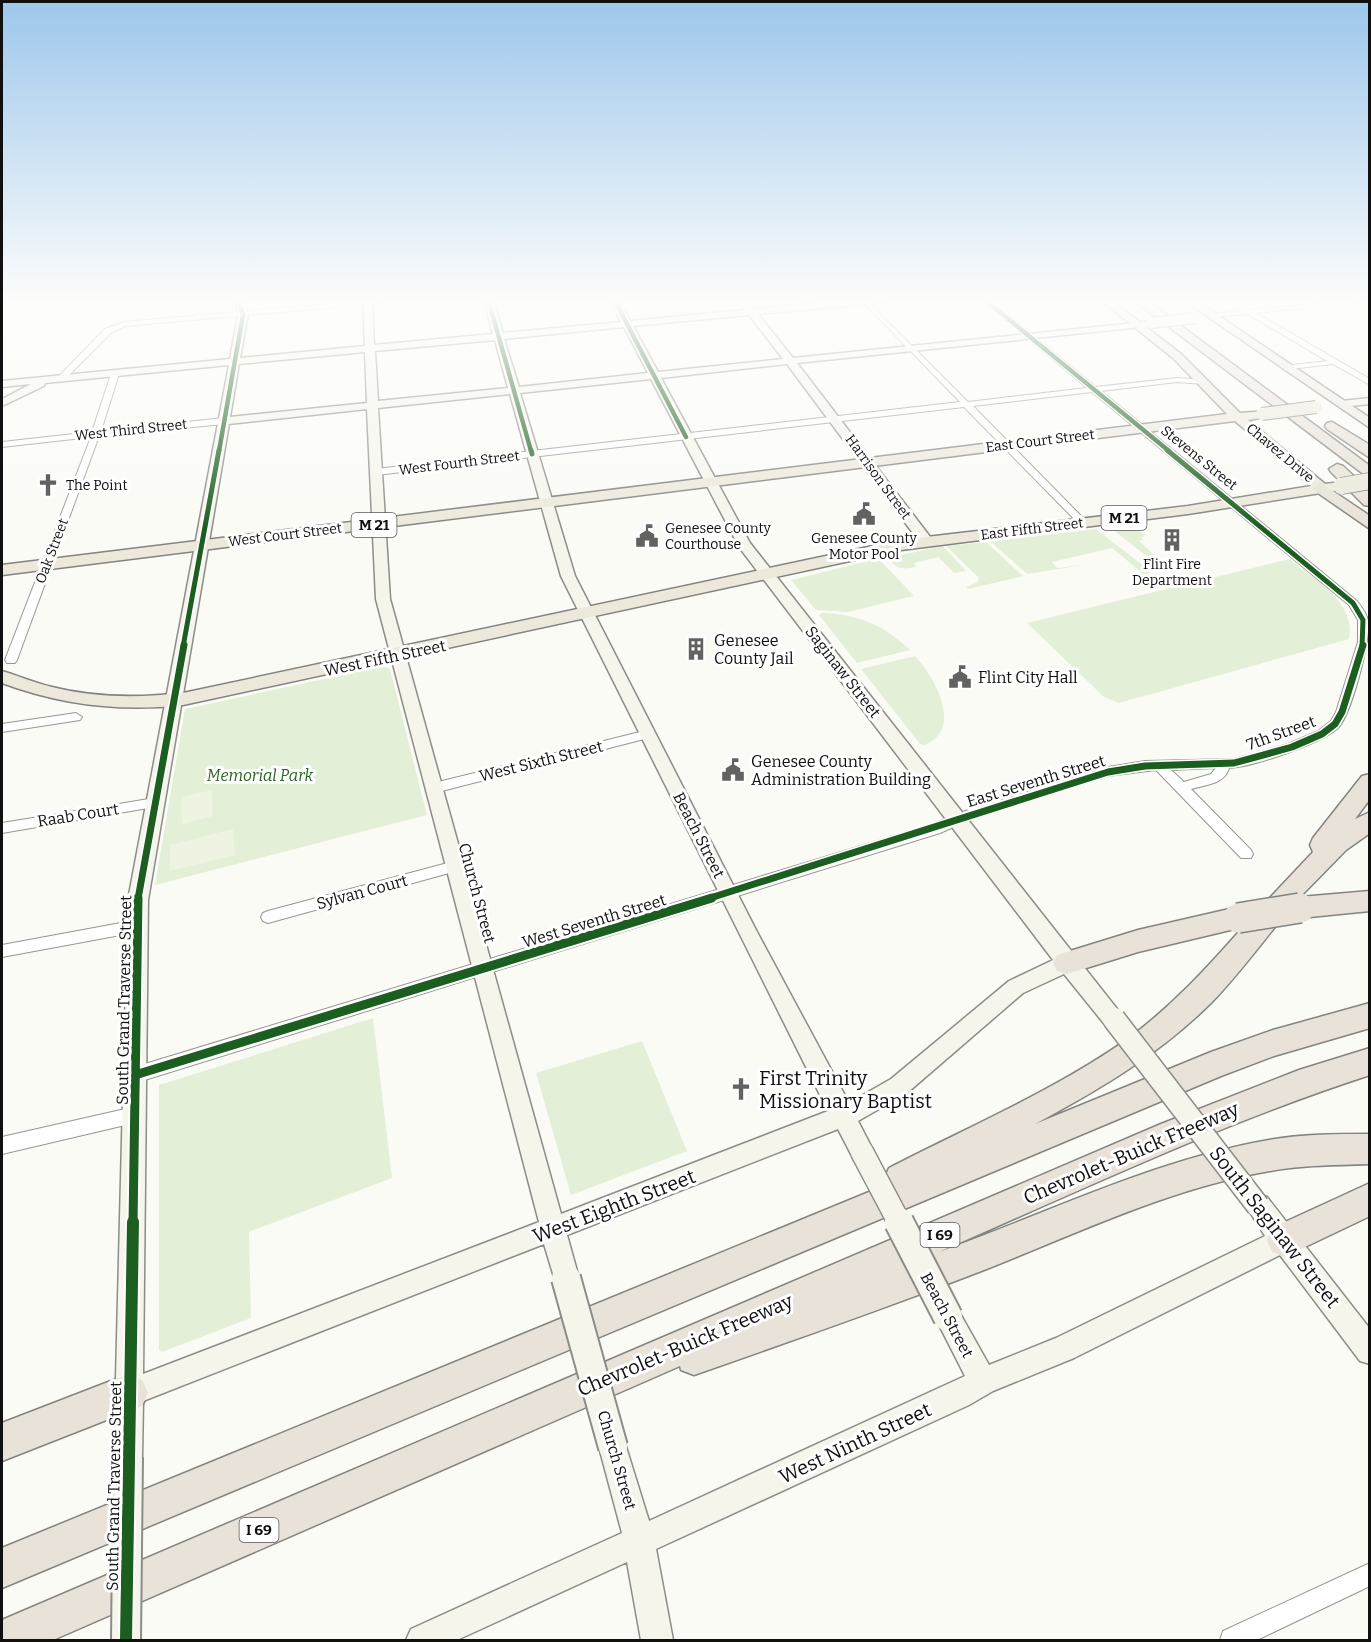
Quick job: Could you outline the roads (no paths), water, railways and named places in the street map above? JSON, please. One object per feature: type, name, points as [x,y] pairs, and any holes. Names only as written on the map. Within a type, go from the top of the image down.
[{"type":"highway","points":[[1229,376],[1370,501]]},
{"type":"highway","points":[[1240,376],[1370,474]]},
{"type":"highway","points":[[1256,376],[1370,462]]},
{"type":"highway","points":[[1260,376],[1370,453]]},
{"type":"highway","points":[[1321,488],[1370,524]]},
{"type":"highway","points":[[1292,902],[1370,782]]},
{"type":"highway","points":[[779,1244],[1066,1092],[1139,1047],[1208,987],[1292,902],[1337,843],[1370,821]]},
{"type":"highway","points":[[1067,963],[1138,941],[1238,918],[1292,902],[1370,901]]},
{"type":"highway","points":[[2,1568],[1211,1066],[1273,1043],[1370,1015]]},
{"type":"highway","name":"Chevrolet-Buick Freeway","points":[[5,1641],[1172,1135],[1299,1083],[1370,1061]]},
{"type":"highway","points":[[513,1419],[868,1297],[1129,1196],[1203,1171],[1264,1156],[1296,1152],[1370,1149]]},
{"type":"highway","points":[[1284,1240],[1370,1199]]},
{"type":"highway","points":[[2,1442],[129,1393]]},
{"type":"main road","name":"Chavez Drive","points":[[1197,376],[1237,417],[1321,488]]},
{"type":"main road","points":[[1299,376],[1370,424]]},
{"type":"main road","name":"East Court Street","points":[[710,483],[1341,404]]},
{"type":"main road","name":"East Fifth Street","points":[[767,574],[926,541],[1233,503],[1370,481]]},
{"type":"main road","name":"West Court Street","points":[[2,570],[710,483]]},
{"type":"main road","name":"West Fifth Street","points":[[2,677],[34,690],[82,700],[120,703],[173,701],[398,655],[767,574]]},
{"type":"street","points":[[60,379],[63,376]]},
{"type":"street","points":[[2,384],[97,376]]},
{"type":"street","name":"Oak Street","points":[[2,650],[13,654],[96,434],[114,376]]},
{"type":"street","name":"South Grand Traverse Street","points":[[126,1641],[139,892],[232,376]]},
{"type":"street","name":"Church Street","points":[[371,376],[381,586],[566,1278],[639,1541],[657,1641]]},
{"type":"street","name":"Beach Street","points":[[510,376],[566,570],[844,1117],[983,1381]]},
{"type":"street","name":"West Third Street","points":[[2,444],[648,376]]},
{"type":"street","name":"Saginaw Street","points":[[654,376],[740,538],[1067,963],[1114,1019]]},
{"type":"street","name":"Harrison Street","points":[[801,376],[926,541]]},
{"type":"street","points":[[939,376],[1083,523]]},
{"type":"street","name":"Stevens Street","points":[[1077,376],[1341,591],[1353,603],[1363,620]]},
{"type":"street","name":"West Fourth Street","points":[[376,472],[1180,380],[1204,382]]},
{"type":"street","points":[[2,403],[37,386],[42,381]]},
{"type":"street","name":"East Court Street","points":[[1341,404],[1370,401]]},
{"type":"street","name":"7th Street","points":[[1160,766],[1224,764],[1252,759],[1309,740],[1335,724],[1346,702],[1364,642],[1363,620]]},
{"type":"street","points":[[2,728],[76,717]]},
{"type":"street","name":"West Sixth Street","points":[[434,788],[648,734]]},
{"type":"street","name":"7th Street","points":[[1180,788],[1216,777],[1221,774],[1224,764]]},
{"type":"street","points":[[1160,766],[1246,854]]},
{"type":"street","name":"East Seventh Street","points":[[957,821],[974,813],[1095,776],[1160,766]]},
{"type":"street","name":"Raab Court","points":[[2,828],[155,803]]},
{"type":"street","name":"West Seventh Street","points":[[135,1075],[957,821]]},
{"type":"street","name":"Sylvan Court","points":[[268,917],[455,866]]},
{"type":"street","points":[[2,951],[137,926]]},
{"type":"street","name":"West Eighth Street","points":[[129,1393],[844,1117],[899,1086],[1016,987],[1067,963]]},
{"type":"street","name":"South Saginaw Street","points":[[1114,1019],[1370,1351]]},
{"type":"street","points":[[2,1146],[134,1115]]},
{"type":"street","name":"West Ninth Street","points":[[422,1641],[959,1395],[983,1381],[1064,1348],[1284,1240]]},
{"type":"street","points":[[1232,1641],[1370,1574]]},
{"type":"place","name":"The Point","points":[[48,485]]},
{"type":"place","name":"Genesee County Motor Pool","points":[[864,514]]},
{"type":"place","name":"Genesee County Courthouse","points":[[647,536]]},
{"type":"place","name":"Flint Fire Department","points":[[1172,540]]},
{"type":"place","name":"Genesee County Jail","points":[[696,649]]},
{"type":"place","name":"Flint City Hall","points":[[960,677]]},
{"type":"place","name":"Genesee County Administration Building","points":[[733,770]]},
{"type":"place","name":"First Trinity Missionary Baptist","points":[[741,1089]]},
{"type":"park label","name":"Memorial Park","points":[[260,775]]}]
